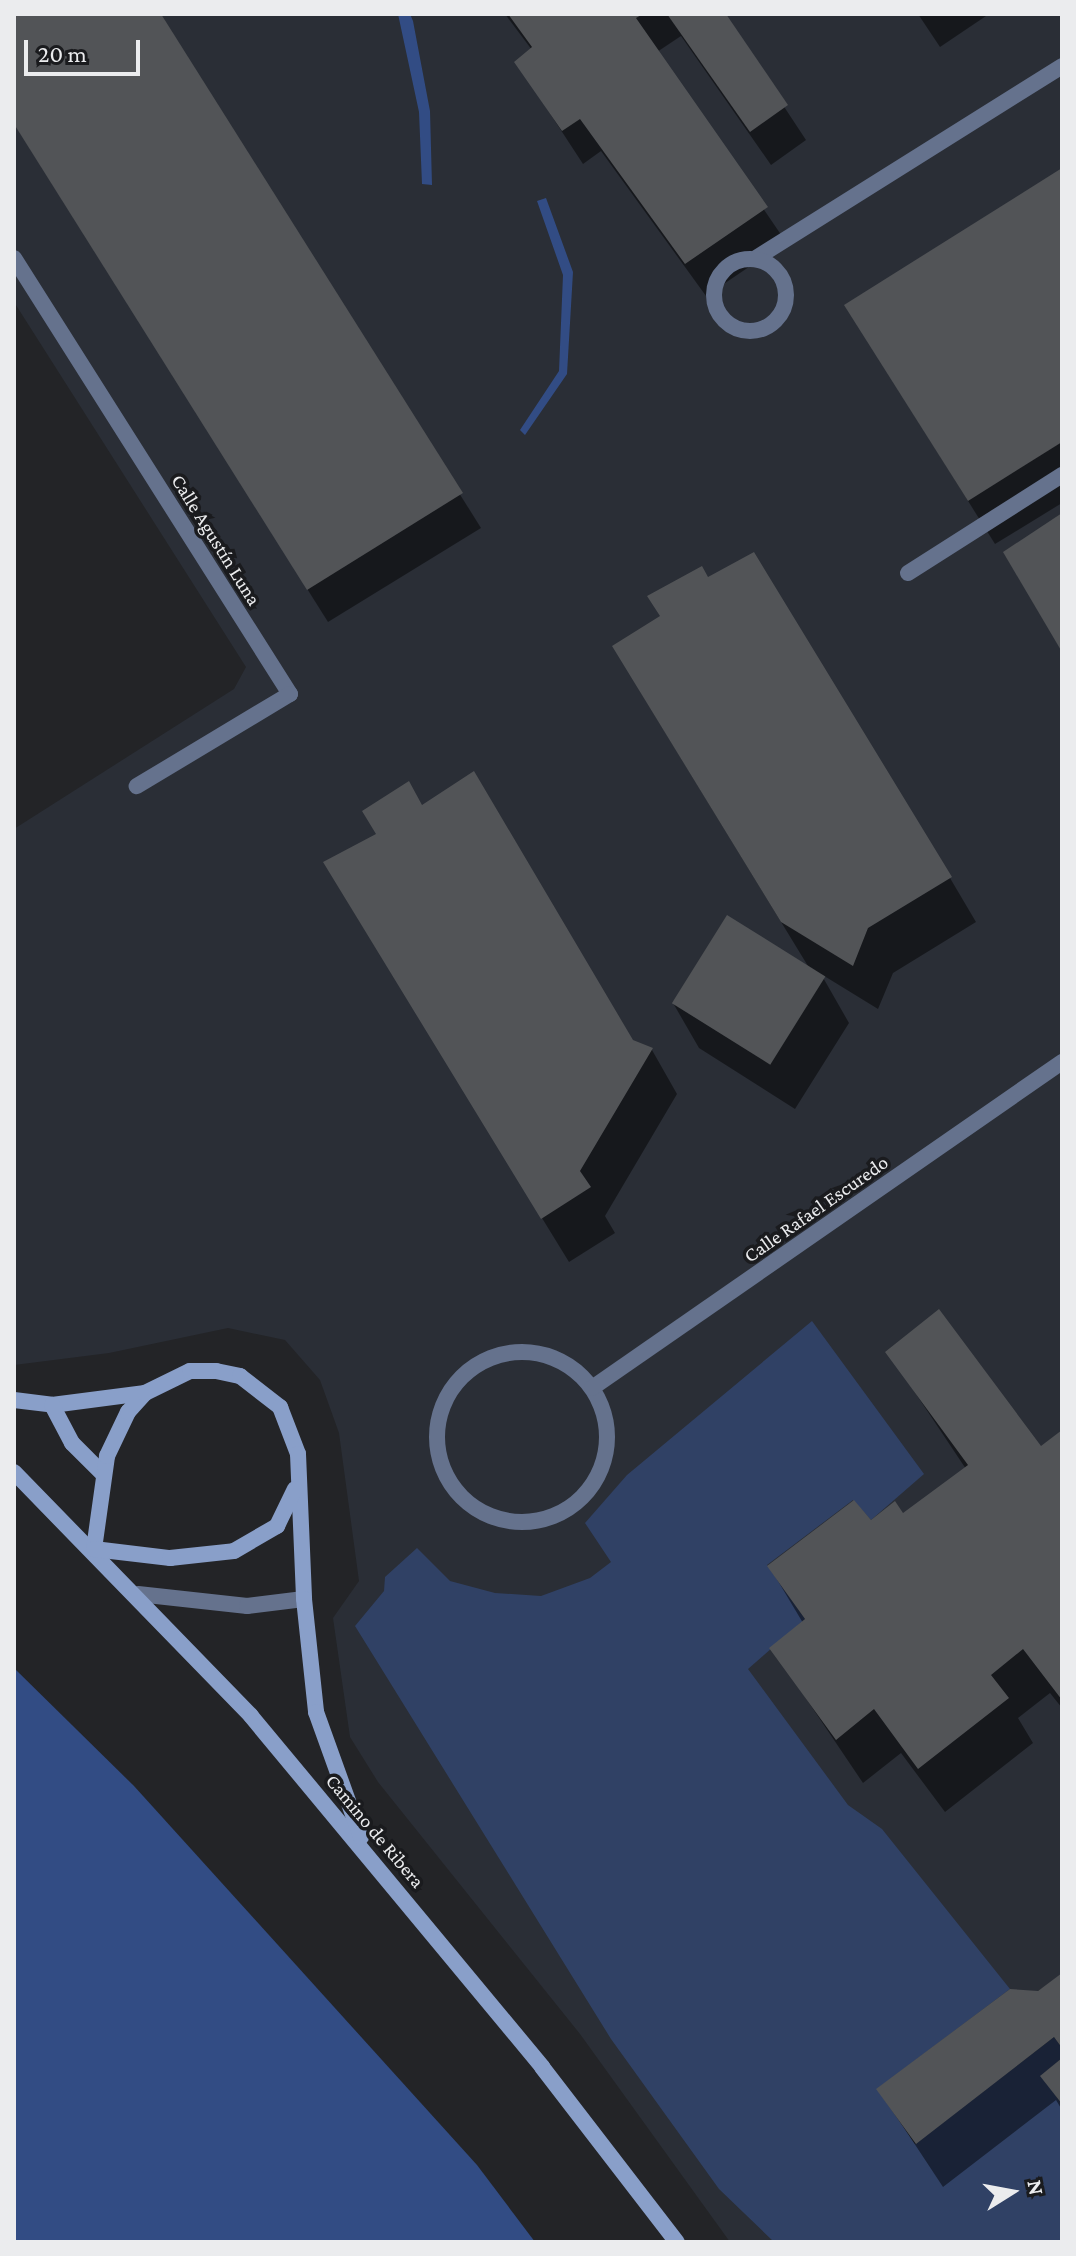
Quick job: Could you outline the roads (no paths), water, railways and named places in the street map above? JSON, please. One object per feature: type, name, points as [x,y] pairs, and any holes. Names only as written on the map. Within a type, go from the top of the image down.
[{"type":"street","points":[[756,258],[780,273],[787,302],[770,325],[743,331],[721,316],[714,290],[728,266],[756,258],[1062,66]]},
{"type":"street","name":"Calle Agustín Luna","points":[[14,258],[290,694],[137,786]]},
{"type":"street","points":[[908,573],[1062,475]]},
{"type":"street","name":"Calle Rafael Escuredo","points":[[592,1388],[1062,1062]]},
{"type":"street","points":[[523,1351],[549,1356],[573,1368],[592,1388],[607,1435],[604,1460],[593,1483],[571,1507],[540,1521],[507,1521],[476,1509],[452,1486],[439,1456],[437,1429],[443,1403],[457,1381],[477,1364],[523,1351]]},
{"type":"street","points":[[14,1400],[52,1405],[145,1393],[190,1371],[240,1376],[280,1407],[298,1454],[304,1599],[316,1712],[366,1850]]},
{"type":"street","points":[[145,1393],[115,1434],[102,1473],[94,1549],[170,1558],[234,1551],[277,1526],[297,1480]]},
{"type":"street","points":[[52,1405],[72,1443],[102,1473]]},
{"type":"street","name":"Camino de Ribera","points":[[14,1472],[138,1594],[366,1850],[677,2242]]},
{"type":"street","points":[[138,1594],[247,1606],[304,1599]]}]
